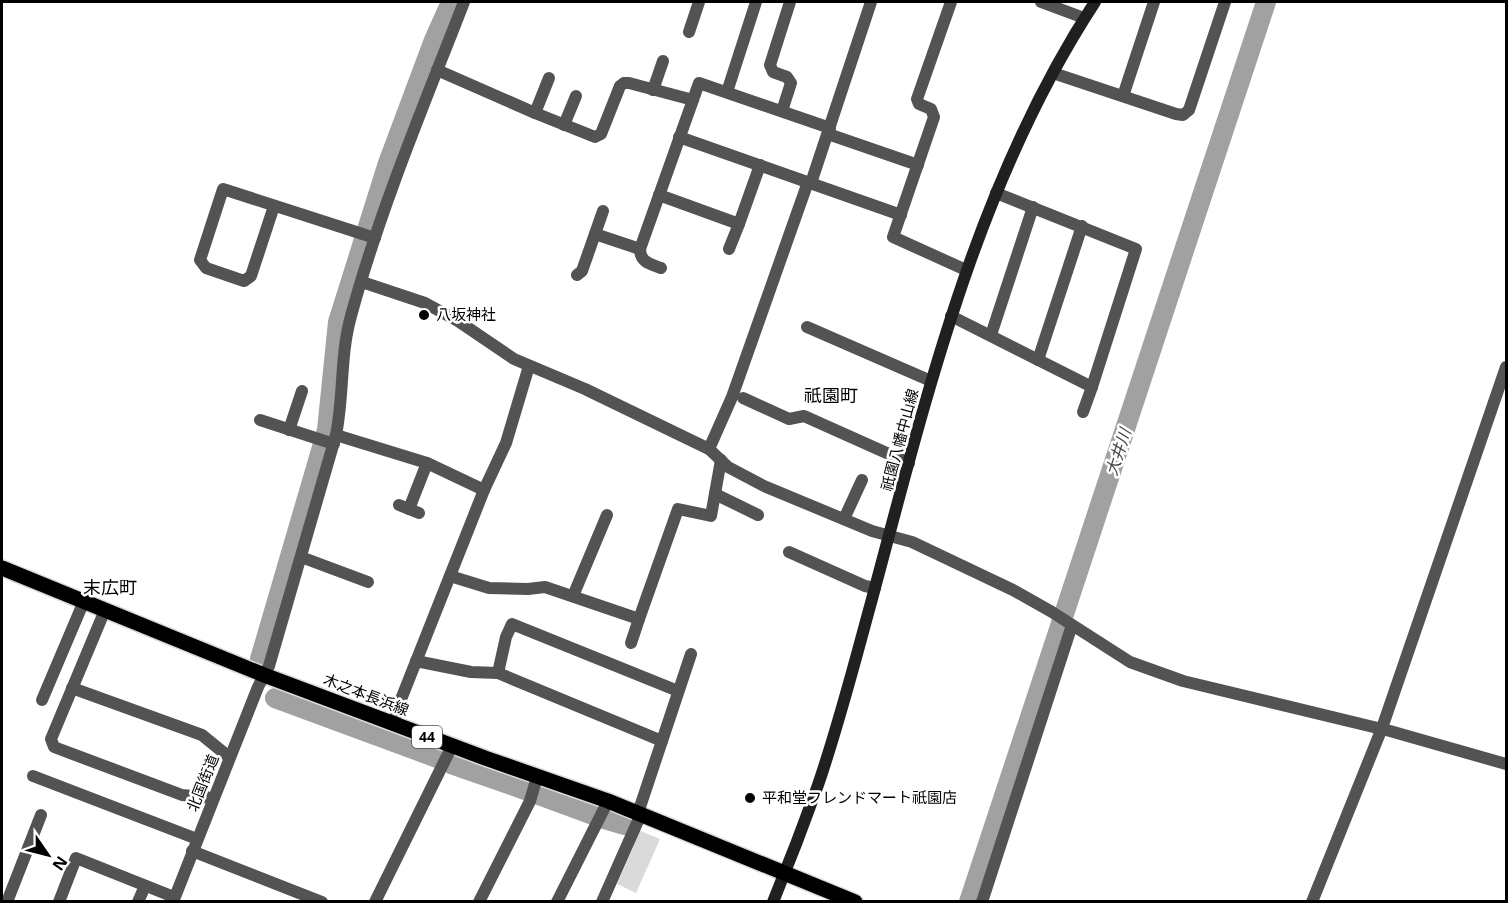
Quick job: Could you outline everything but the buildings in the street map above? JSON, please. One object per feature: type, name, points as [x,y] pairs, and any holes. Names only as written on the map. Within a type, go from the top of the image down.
[{"type":"main road","name":"祇園八幡中山線","points":[[773,902],[818,784],[932,381],[966,270],[1009,161],[1053,73],[1095,2]]},
{"type":"main road","name":"木之本長浜線","points":[[2,567],[264,675],[394,725],[608,801],[855,902]]},
{"type":"street","name":"北国街道","points":[[173,899],[268,666],[301,557],[330,440],[341,409],[345,342],[362,282],[369,236],[395,179],[464,2]]},
{"type":"street","points":[[689,32],[699,2]]},
{"type":"street","points":[[727,92],[756,2]]},
{"type":"street","points":[[782,111],[791,83],[787,77],[773,72],[770,65],[790,2]]},
{"type":"street","points":[[709,449],[732,397],[829,131],[871,2]]},
{"type":"street","points":[[951,2],[918,99],[919,104],[931,110],[934,117],[893,237],[966,270]]},
{"type":"street","points":[[1041,2],[1084,18]]},
{"type":"street","points":[[1123,96],[1154,2]]},
{"type":"street","points":[[1053,73],[1183,115],[1187,112],[1224,2]]},
{"type":"street","points":[[653,90],[663,61]]},
{"type":"street","points":[[437,70],[535,113],[597,137],[601,134],[621,85],[629,83],[693,100]]},
{"type":"street","points":[[535,113],[549,78]]},
{"type":"street","points":[[660,268],[644,261],[640,249],[699,83],[782,111],[918,165]]},
{"type":"street","points":[[564,125],[576,96]]},
{"type":"street","points":[[679,137],[901,215]]},
{"type":"street","points":[[729,249],[760,165]]},
{"type":"street","points":[[274,206],[251,276],[244,281],[206,268],[200,260],[223,189],[369,236]]},
{"type":"street","points":[[996,193],[1136,249],[1083,412]]},
{"type":"street","points":[[659,195],[739,224]]},
{"type":"street","points":[[991,335],[1033,207]]},
{"type":"street","points":[[578,274],[582,271],[603,211]]},
{"type":"street","points":[[1038,360],[1082,226]]},
{"type":"street","points":[[595,234],[640,249]]},
{"type":"street","points":[[362,282],[425,303],[529,366],[585,389],[709,449],[728,468],[764,486],[889,537],[912,542],[1013,590],[1130,662],[1183,681],[1382,728],[1506,764]]},
{"type":"street","points":[[951,316],[1092,387]]},
{"type":"street","points":[[807,327],[932,381]]},
{"type":"street","points":[[394,725],[396,712],[416,661],[484,490],[506,443],[529,366]]},
{"type":"street","points":[[1312,902],[1382,728],[1503,386],[1506,367]]},
{"type":"street","points":[[289,430],[302,391]]},
{"type":"street","points":[[742,398],[789,419],[804,416],[909,464]]},
{"type":"street","points":[[260,420],[289,430],[427,463],[484,490]]},
{"type":"street","points":[[631,643],[678,509],[711,516],[721,460]]},
{"type":"street","points":[[409,509],[427,463]]},
{"type":"street","points":[[844,519],[862,480]]},
{"type":"street","points":[[715,494],[759,515]]},
{"type":"street","points":[[573,596],[607,515]]},
{"type":"street","points":[[789,552],[865,586],[875,588]]},
{"type":"street","points":[[301,557],[368,582]]},
{"type":"street","points":[[450,576],[489,588],[545,587],[639,619]]},
{"type":"street","points":[[42,700],[84,601]]},
{"type":"street","points":[[105,610],[51,740],[54,747],[182,795],[213,798]]},
{"type":"street","points":[[498,673],[506,637],[512,624],[678,691]]},
{"type":"street","points":[[982,902],[1070,624]]},
{"type":"street","points":[[602,902],[639,813],[691,654]]},
{"type":"street","points":[[416,661],[471,672],[498,673],[662,741]]},
{"type":"street","points":[[72,687],[202,735],[230,757]]},
{"type":"street","points":[[375,902],[452,746]]},
{"type":"street","points":[[33,776],[197,839]]},
{"type":"street","points":[[479,902],[530,801],[537,777]]},
{"type":"street","points":[[556,902],[608,801]]},
{"type":"street","points":[[7,902],[41,815]]},
{"type":"street","points":[[192,851],[322,902]]},
{"type":"street","points":[[59,902],[76,858],[145,885],[173,899]]},
{"type":"street","points":[[138,902],[145,885]]},
{"type":"shaded area","points":[[638,830],[660,839],[636,893],[617,884],[633,848]]},
{"type":"waterway","points":[[260,659],[327,430],[338,322],[388,163],[434,40],[451,2]]},
{"type":"waterway","name":"大井川","points":[[969,902],[1266,2]]},
{"type":"waterway","points":[[275,698],[440,759]]},
{"type":"waterway","points":[[451,764],[528,791]]},
{"type":"waterway","points":[[539,795],[596,816]]},
{"type":"waterway","points":[[604,819],[631,825]]},
{"type":"place","name":"八坂神社","points":[[424,315]]},
{"type":"place","name":"平和堂フレンドマート祇園店","points":[[750,798]]},
{"type":"district","name":"祇園町","points":[[831,396]]},
{"type":"district","name":"末広町","points":[[110,588]]}]
